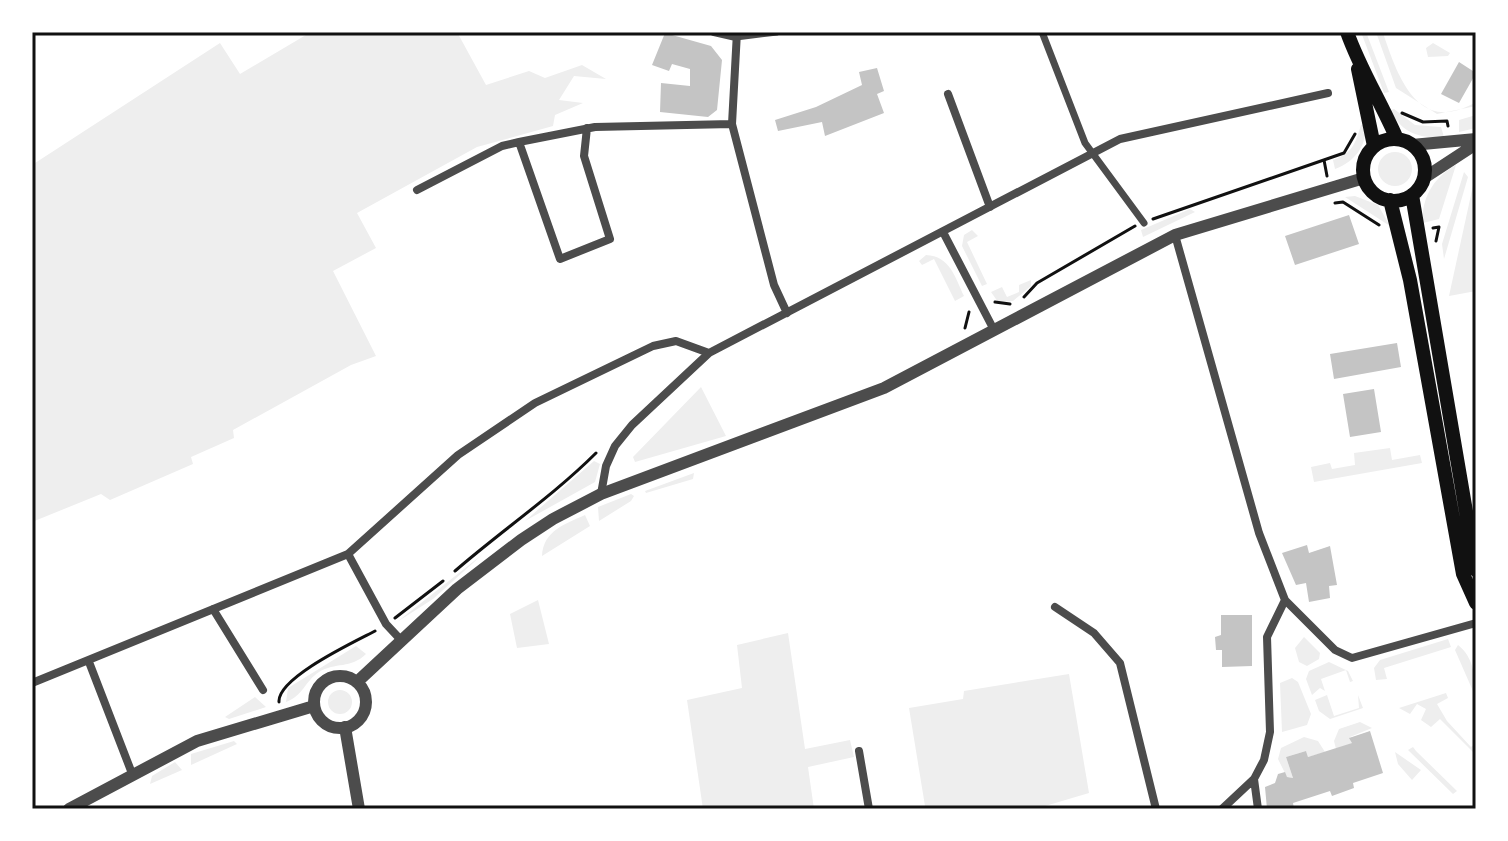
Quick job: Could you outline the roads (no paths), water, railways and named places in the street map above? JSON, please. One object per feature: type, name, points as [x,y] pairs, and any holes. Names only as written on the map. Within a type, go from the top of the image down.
[{"type":"main road","points":[[1347,32],[1357,61],[1374,146]]},
{"type":"main road","points":[[1357,61],[1381,102],[1397,139]]},
{"type":"main road","points":[[1397,139],[1412,145],[1423,160],[1424,178],[1412,195],[1390,200],[1374,193],[1364,178],[1365,161],[1374,146],[1397,139]]},
{"type":"main road","points":[[1412,195],[1476,571],[1475,601]]},
{"type":"main road","points":[[1390,200],[1410,280],[1463,574],[1475,601]]},
{"type":"street","points":[[714,32],[777,32]]},
{"type":"street","points":[[1042,32],[1092,154],[1144,223]]},
{"type":"street","points":[[737,34],[732,124],[774,285],[787,313]]},
{"type":"street","points":[[601,494],[606,466],[615,446],[709,353],[1120,139],[1328,93]]},
{"type":"street","points":[[948,94],[990,207]]},
{"type":"street","points":[[417,190],[502,146],[519,142],[587,128],[732,124]]},
{"type":"street","points":[[519,142],[560,259],[610,239],[584,156],[587,128]]},
{"type":"street","points":[[1412,145],[1476,142]]},
{"type":"street","points":[[1424,178],[1476,142]]},
{"type":"street","points":[[357,682],[400,639],[521,540],[601,494],[884,388],[1175,235],[1364,178]]},
{"type":"street","points":[[943,232],[994,330]]},
{"type":"street","points":[[1175,235],[1271,573],[1285,600],[1335,650],[1352,658],[1476,623]]},
{"type":"street","points":[[32,683],[348,554],[458,455],[535,403],[653,346],[676,341],[709,353]]},
{"type":"street","points":[[348,554],[386,624],[400,639]]},
{"type":"street","points":[[1222,809],[1254,779],[1264,760],[1270,732],[1267,637],[1285,600]]},
{"type":"street","points":[[1055,607],[1094,633],[1120,663],[1156,809]]},
{"type":"street","points":[[213,609],[263,690]]},
{"type":"street","points":[[89,662],[133,776]]},
{"type":"street","points":[[346,677],[357,682],[365,695],[364,713],[345,727],[327,724],[314,706],[317,689],[327,679],[346,677]]},
{"type":"street","points":[[69,809],[197,741],[314,706]]},
{"type":"street","points":[[345,727],[359,809]]},
{"type":"street","points":[[859,751],[869,809]]},
{"type":"street","points":[[1254,779],[1258,809]]}]
